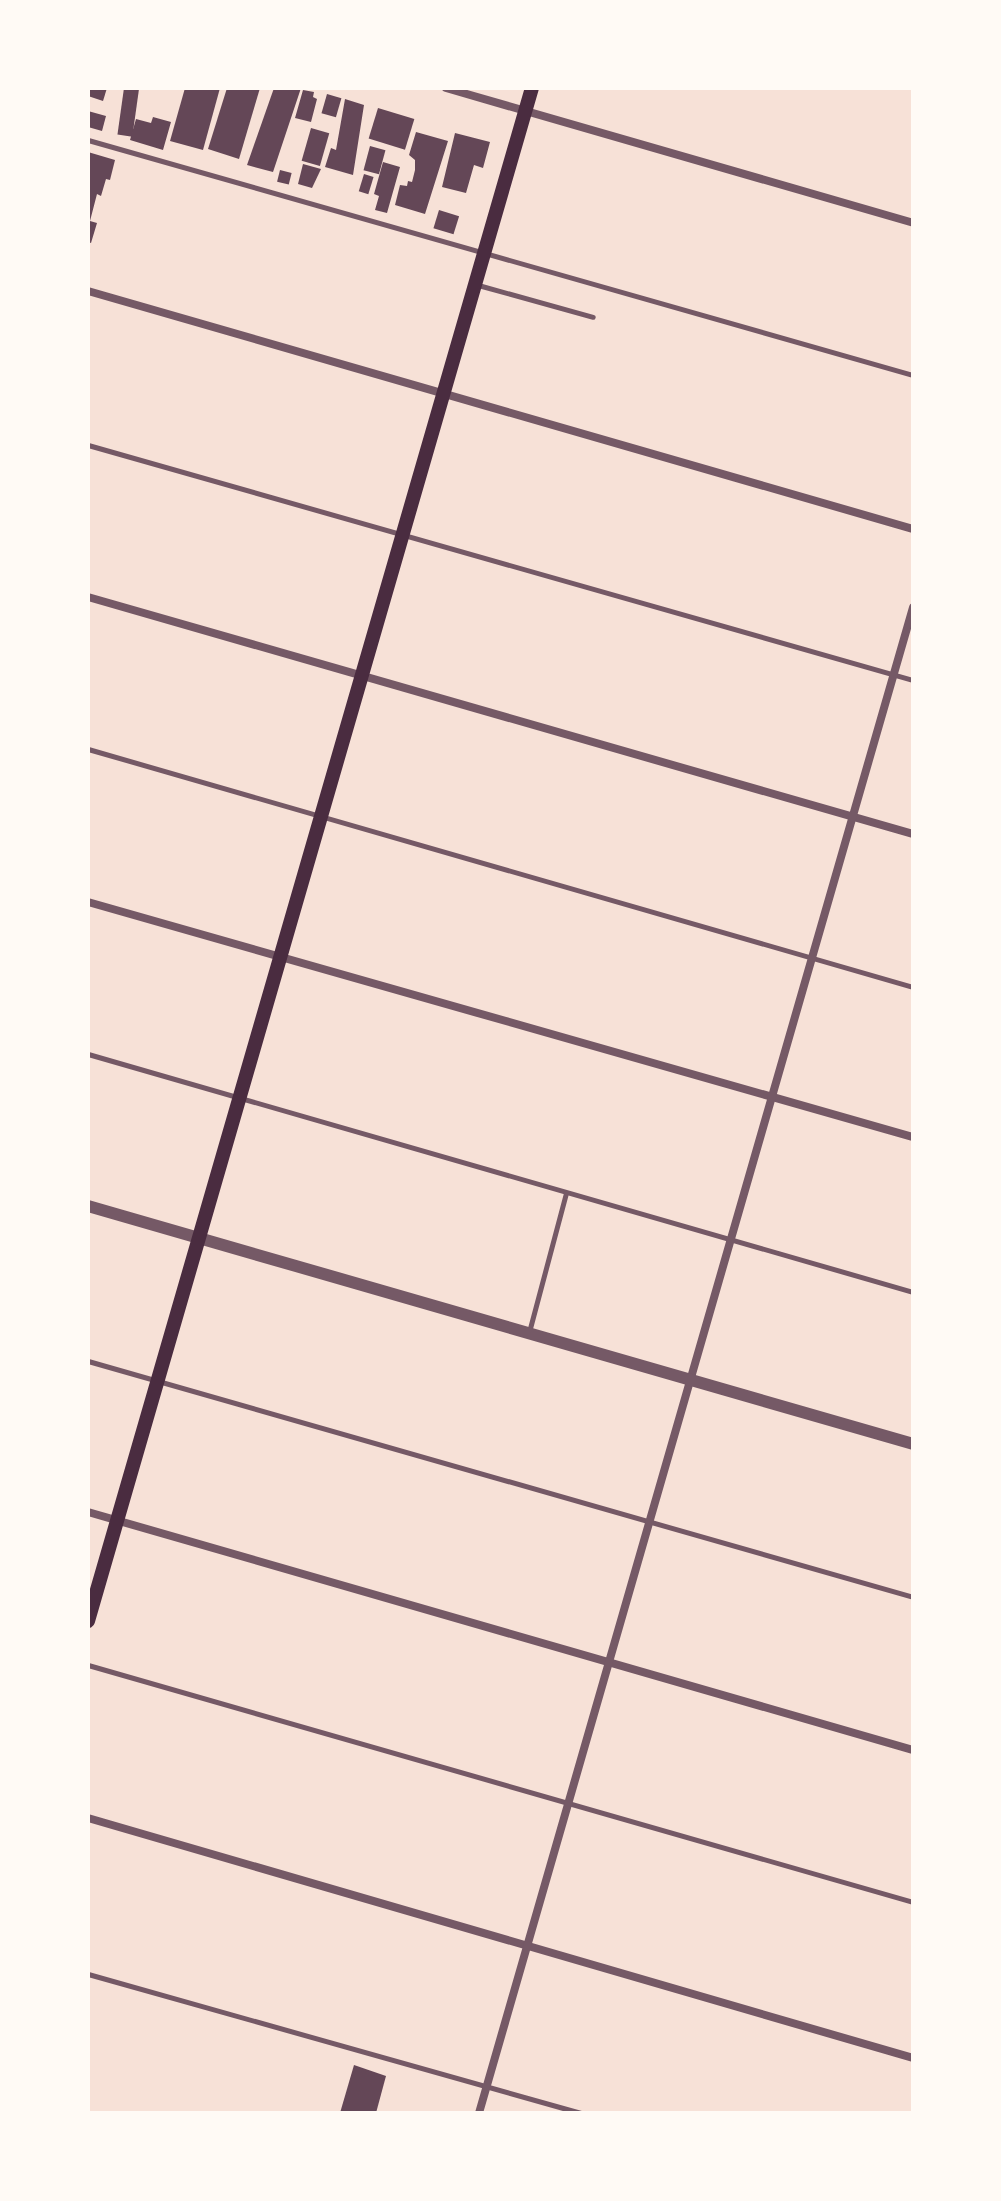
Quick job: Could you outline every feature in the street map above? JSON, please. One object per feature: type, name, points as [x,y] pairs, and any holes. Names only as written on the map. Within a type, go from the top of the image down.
[{"type":"main road","points":[[88,1621],[532,88]]},
{"type":"street","points":[[446,88],[913,223]]},
{"type":"street","points":[[88,291],[913,529]]},
{"type":"street","points":[[88,597],[913,834]]},
{"type":"street","points":[[479,2113],[913,607]]},
{"type":"street","points":[[88,902],[913,1137]]},
{"type":"street","points":[[88,1206],[913,1444]]},
{"type":"street","points":[[88,1512],[913,1750]]},
{"type":"street","points":[[88,1818],[913,2058]]},
{"type":"lane","points":[[88,140],[485,250],[913,375]]},
{"type":"lane","points":[[475,284],[593,317]]},
{"type":"lane","points":[[88,445],[913,680]]},
{"type":"lane","points":[[88,749],[913,987]]},
{"type":"lane","points":[[88,1054],[913,1292]]},
{"type":"lane","points":[[529,1333],[566,1193]]},
{"type":"lane","points":[[88,1361],[913,1597]]},
{"type":"lane","points":[[88,1665],[344,1736],[913,1902]]},
{"type":"lane","points":[[88,1974],[581,2113]]},
{"type":"building","points":[[88,88],[107,88],[103,101],[88,96]]},
{"type":"building","points":[[124,88],[139,90],[132,137],[117,135]]},
{"type":"building","points":[[185,88],[220,88],[203,150],[170,141]]},
{"type":"building","points":[[227,88],[260,88],[239,159],[208,149]]},
{"type":"building","points":[[274,88],[301,88],[273,172],[247,165]]},
{"type":"building","points":[[303,90],[314,92],[313,97],[317,99],[311,122],[295,118]]},
{"type":"building","points":[[327,94],[341,98],[336,117],[321,113]]},
{"type":"building","points":[[345,99],[364,105],[353,175],[325,167],[331,148],[336,150]]},
{"type":"building","points":[[378,108],[414,119],[405,150],[369,139]]},
{"type":"building","points":[[88,111],[106,116],[102,131],[88,127]]},
{"type":"building","points":[[153,117],[171,122],[163,150],[130,140],[136,119],[151,123]]},
{"type":"building","points":[[311,128],[329,133],[320,166],[302,161]]},
{"type":"building","points":[[416,132],[448,141],[425,214],[395,205],[400,185],[407,186],[408,181],[412,182],[415,160],[409,155]]},
{"type":"building","points":[[455,133],[490,142],[483,168],[474,165],[466,193],[442,187]]},
{"type":"building","points":[[370,146],[385,150],[379,174],[364,170]]},
{"type":"building","points":[[88,152],[115,160],[110,180],[106,179],[101,196],[97,194],[90,221],[97,223],[91,243],[88,242]]},
{"type":"building","points":[[383,162],[400,167],[387,213],[375,210],[379,196],[374,194]]},
{"type":"building","points":[[303,164],[321,169],[312,188],[298,184]]},
{"type":"building","points":[[280,170],[292,173],[289,185],[277,182]]},
{"type":"building","points":[[364,174],[374,177],[368,194],[359,191]]},
{"type":"building","points":[[439,210],[459,216],[454,234],[433,228]]},
{"type":"building","points":[[354,2065],[386,2076],[376,2113],[340,2113]]}]
